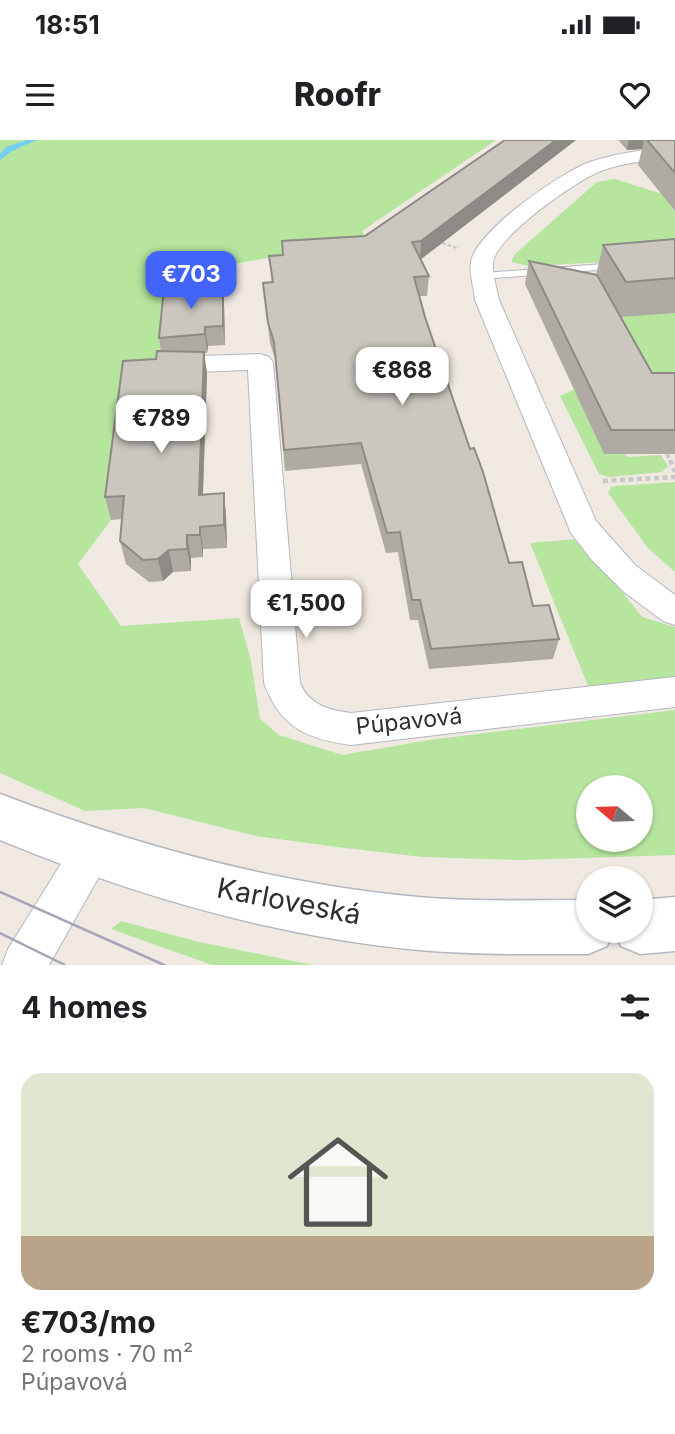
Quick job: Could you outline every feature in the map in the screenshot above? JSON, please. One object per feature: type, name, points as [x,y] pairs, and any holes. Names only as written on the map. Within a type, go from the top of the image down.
[{"type":"main road","name":"Karloveská","points":[[0,817],[92,852],[173,878],[268,900],[393,921],[576,927]]},
{"type":"main road","points":[[653,926],[675,924]]},
{"type":"street","points":[[675,153],[610,162],[580,173],[498,237],[482,262],[487,300],[582,525],[600,551],[626,576],[675,612]]},
{"type":"street","name":"Púpavová","points":[[169,365],[260,362],[282,683],[291,703],[308,717],[320,723],[351,729],[675,692]]},
{"type":"street","points":[[24,965],[92,852]]},
{"type":"lane","points":[[483,276],[635,265]]},
{"type":"path","points":[[442,243],[449,245]]},
{"type":"path","points":[[615,481],[675,474],[667,454]]},
{"type":"green space","points":[[0,140],[496,140],[362,231],[371,249],[267,258],[181,274],[166,307],[160,382],[128,383],[111,520],[78,564],[121,626],[239,618],[250,656],[260,719],[279,735],[342,755],[429,740],[675,710],[675,855],[521,860],[423,857],[256,836],[144,808],[85,811],[0,773]]},
{"type":"green space","points":[[615,179],[662,194],[675,211],[675,245],[643,260],[529,266],[511,262],[515,254],[597,182]]},
{"type":"green space","points":[[592,301],[675,313],[675,396],[625,453],[627,457],[661,455],[668,466],[662,472],[609,477],[599,474],[560,396],[573,390],[637,385]]},
{"type":"green space","points":[[675,482],[675,572],[648,548],[608,493],[611,487],[616,486]]},
{"type":"green space","points":[[579,539],[642,617],[675,627],[675,676],[589,688],[530,543]]},
{"type":"green space","points":[[121,921],[199,942],[313,965],[212,965],[111,929]]},
{"type":"building","points":[[505,140],[556,140],[421,241],[412,242],[429,276],[414,277],[470,449],[474,448],[483,472],[509,563],[522,562],[533,606],[549,605],[559,639],[431,649],[420,600],[412,600],[400,532],[387,533],[361,443],[284,450],[274,342],[268,323],[263,283],[273,282],[269,256],[283,255],[282,241],[365,236]]},
{"type":"building","points":[[647,140],[675,140],[675,173]]},
{"type":"building","points":[[675,239],[675,278],[626,282],[603,245]]},
{"type":"building","points":[[529,261],[597,275],[652,373],[675,373],[675,430],[611,430]]},
{"type":"building","points":[[223,286],[223,326],[205,327],[205,334],[159,338],[164,288]]},
{"type":"building","points":[[157,351],[204,352],[199,495],[224,493],[224,525],[200,527],[200,535],[187,535],[187,549],[169,550],[158,559],[143,560],[120,541],[124,496],[105,497],[123,361],[156,359]]},
{"type":"waterway","points":[[0,158],[9,149],[33,140]]},
{"type":"tram line","points":[[0,892],[164,965]]},
{"type":"tram line","points":[[0,933],[65,965]]}]
